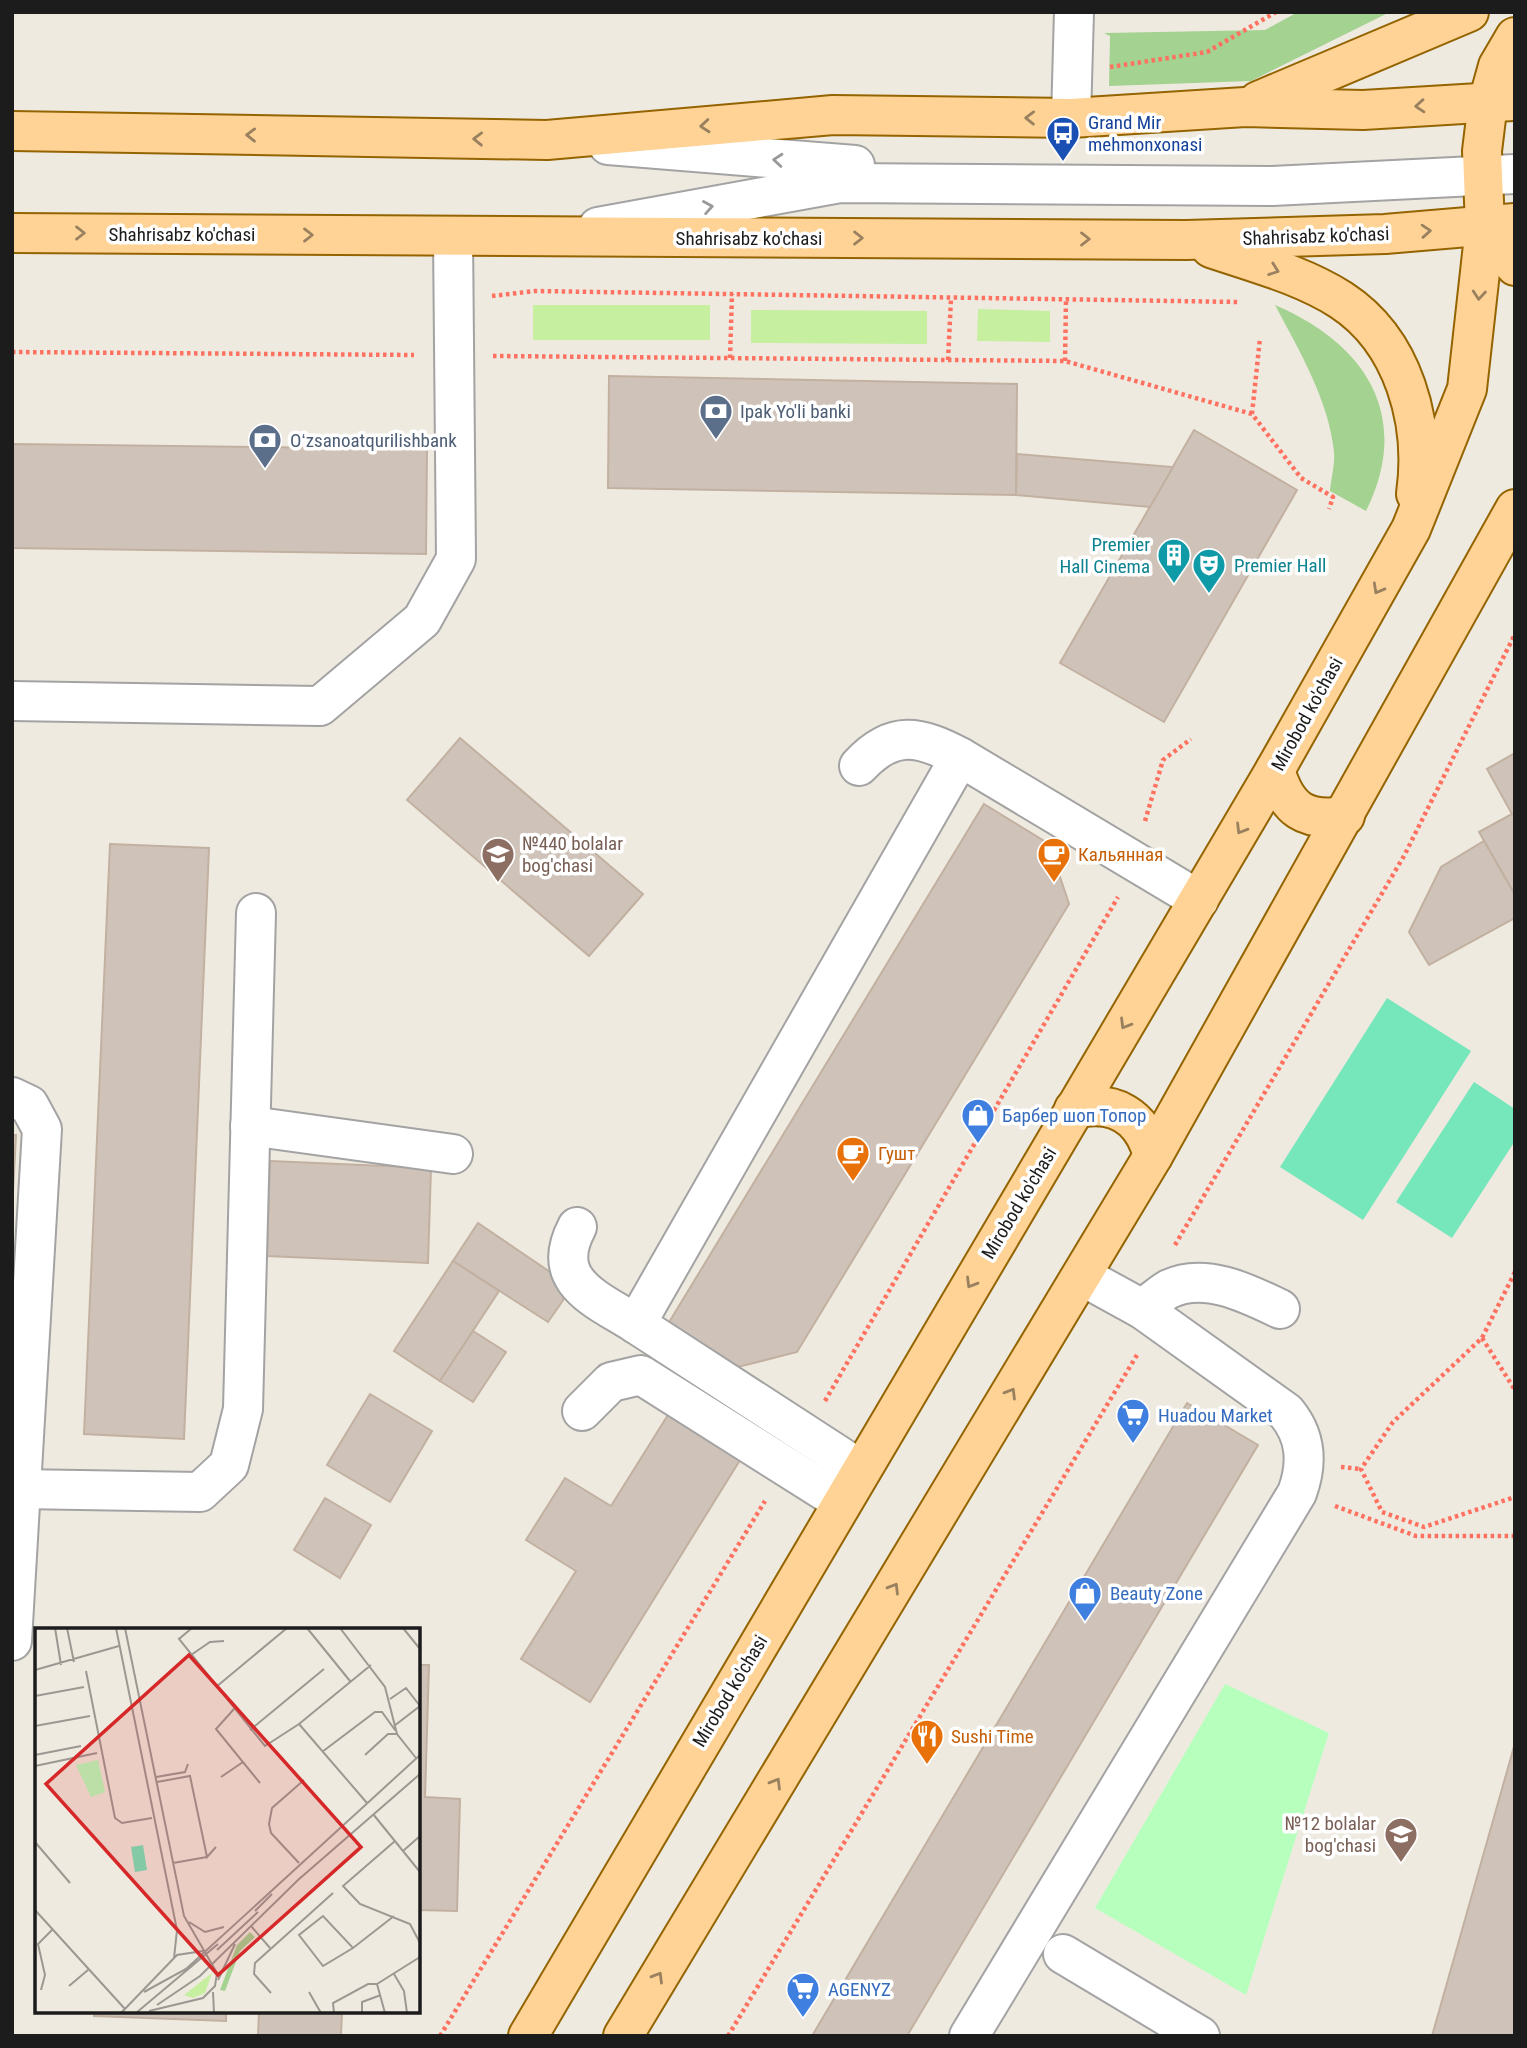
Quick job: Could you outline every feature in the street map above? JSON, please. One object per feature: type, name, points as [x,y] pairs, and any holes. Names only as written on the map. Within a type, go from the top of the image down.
[{"type":"main road","points":[[1245,107],[1469,12]]},
{"type":"main road","name":"Mirobod ko'chasi","points":[[528,2036],[1199,900],[1411,529],[1467,389],[1500,225],[1501,102],[1498,65],[1515,37]]},
{"type":"main road","points":[[12,131],[547,140],[833,114],[1071,118],[1245,107],[1363,110],[1501,102]]},
{"type":"main road","points":[[1500,225],[1515,266]]},
{"type":"main road","name":"Shahrisabz ko'chasi","points":[[12,233],[1186,240],[1500,225]]},
{"type":"main road","points":[[1186,240],[1309,282],[1342,301],[1373,327],[1413,401],[1418,426],[1418,480],[1411,529]]},
{"type":"main road","points":[[623,2036],[1153,1156],[1515,509]]},
{"type":"main road","points":[[1476,582],[1515,539]]},
{"type":"main road","points":[[1275,770],[1285,794],[1301,813],[1314,818],[1345,816]]},
{"type":"main road","points":[[1074,1109],[1103,1105],[1126,1113],[1145,1132],[1153,1156]]},
{"type":"lane","points":[[1071,118],[1074,12]]},
{"type":"lane","points":[[547,140],[839,165],[1063,163],[1271,167],[1499,162]]},
{"type":"lane","points":[[544,236],[840,183],[1272,186],[1499,162]]},
{"type":"lane","points":[[12,701],[320,706],[422,620],[456,559],[453,236]]},
{"type":"lane","points":[[859,766],[883,746],[902,739],[924,740],[960,757],[1199,900]]},
{"type":"lane","points":[[636,1324],[960,757]]},
{"type":"lane","points":[[19,1489],[200,1492],[229,1465],[243,1409],[256,913]]},
{"type":"lane","points":[[12,1097],[29,1105],[43,1129],[24,1277],[12,1641]]},
{"type":"lane","points":[[250,1126],[453,1154]]},
{"type":"lane","points":[[577,1227],[568,1251],[572,1277],[583,1290],[861,1470]]},
{"type":"lane","points":[[970,2036],[1297,1493],[1304,1464],[1301,1433],[1286,1412],[1143,1326],[1082,1276]]},
{"type":"lane","points":[[1143,1326],[1170,1289],[1198,1282],[1241,1290],[1280,1309]]},
{"type":"lane","points":[[582,1411],[611,1382],[641,1375],[842,1502]]},
{"type":"lane","points":[[1063,1954],[1200,2036]]},
{"type":"path","points":[[1072,73],[1207,52],[1276,12]]},
{"type":"path","points":[[453,300],[535,291],[1249,302]]},
{"type":"path","points":[[730,358],[732,294]]},
{"type":"path","points":[[948,360],[951,299]]},
{"type":"path","points":[[1065,361],[1066,300]]},
{"type":"path","points":[[1251,414],[1260,338]]},
{"type":"path","points":[[12,352],[1065,361],[1251,414],[1301,478],[1333,497],[1329,509]]},
{"type":"path","points":[[1173,1248],[1404,856],[1515,634]]},
{"type":"path","points":[[805,1435],[1138,863],[1139,842],[1163,761],[1191,739]]},
{"type":"path","points":[[1515,1272],[1482,1339],[1393,1422],[1361,1469],[1382,1512],[1424,1527],[1515,1497]]},
{"type":"path","points":[[728,2036],[1143,1326]]},
{"type":"path","points":[[1482,1339],[1515,1390]]},
{"type":"path","points":[[1297,1493],[1416,1536],[1515,1536]]},
{"type":"path","points":[[440,2036],[769,1494]]},
{"type":"green space","points":[[1298,12],[1390,12],[1251,81],[1109,86],[1110,36],[1104,33],[1265,30]]},
{"type":"green space","points":[[533,305],[710,305],[710,340],[533,340]]},
{"type":"green space","points":[[1275,305],[1307,321],[1334,340],[1356,362],[1372,387],[1382,414],[1384,444],[1379,476],[1366,511],[1330,491],[1334,452],[1326,414],[1312,376]]},
{"type":"green space","points":[[978,309],[1050,311],[1050,342],[977,341]]},
{"type":"green space","points":[[751,310],[927,311],[927,344],[751,343]]},
{"type":"green space","points":[[1387,998],[1471,1051],[1363,1220],[1280,1167]]},
{"type":"green space","points":[[1474,1082],[1515,1109],[1515,1141],[1452,1238],[1396,1202]]},
{"type":"green space","points":[[1225,1684],[1329,1733],[1246,1995],[1095,1908]]},
{"type":"building","points":[[609,376],[1017,384],[1016,495],[608,488]]},
{"type":"building","name":"Premier Hall Cinema","points":[[1194,430],[1297,490],[1164,722],[1060,663]]},
{"type":"building","points":[[12,444],[427,449],[426,554],[12,548]]},
{"type":"building","points":[[1017,454],[1173,467],[1150,507],[1016,495]]},
{"type":"building","points":[[460,738],[643,894],[589,956],[407,800]]},
{"type":"building","points":[[1515,753],[1515,895],[1479,832],[1512,814],[1487,769]]},
{"type":"building","points":[[984,804],[1049,844],[1069,904],[797,1352],[738,1367],[668,1324]]},
{"type":"building","points":[[1484,841],[1515,895],[1515,918],[1429,965],[1409,932],[1441,867]]},
{"type":"building","points":[[110,844],[209,848],[184,1439],[84,1434]]},
{"type":"building","points":[[12,1135],[16,1135],[12,1212]]},
{"type":"building","points":[[270,1161],[431,1168],[428,1263],[267,1256]]},
{"type":"building","points":[[478,1223],[553,1274],[564,1299],[548,1322],[453,1261]]},
{"type":"building","points":[[453,1261],[499,1291],[440,1381],[394,1351]]},
{"type":"building","points":[[473,1331],[506,1352],[473,1402],[440,1381]]},
{"type":"building","points":[[370,1394],[432,1431],[390,1502],[327,1465]]},
{"type":"building","points":[[1187,1403],[1258,1445],[907,2036],[812,2036]]},
{"type":"building","points":[[673,1407],[745,1452],[590,1702],[521,1659],[576,1571],[526,1540],[565,1478],[611,1506]]},
{"type":"building","points":[[325,1498],[371,1525],[340,1578],[294,1550]]},
{"type":"building","points":[[420,1665],[429,1665],[425,1797],[460,1799],[457,1911],[420,1910]]},
{"type":"building","points":[[1515,1743],[1515,2036],[1432,2036]]},
{"type":"building","points":[[95,2013],[226,2013],[226,2021],[94,2016]]},
{"type":"building","points":[[259,2013],[342,2013],[341,2036],[258,2036]]},
{"type":"place","name":"Grand Mir mehmonxonasi","points":[[1063,163]]},
{"type":"place","name":"Ipak Yo'li banki","points":[[716,441]]},
{"type":"place","name":"Oʻzsanoatqurilishbank","points":[[265,470]]},
{"type":"place","name":"Premier Hall Cinema","points":[[1174,585]]},
{"type":"place","name":"Premier Hall","points":[[1209,595]]},
{"type":"place","name":"№440 bolalar bog'chasi","points":[[498,884]]},
{"type":"place","name":"Кальянная","points":[[1054,884]]},
{"type":"place","name":"Барбер шоп Топор","points":[[978,1145]]},
{"type":"place","name":"Гушт","points":[[853,1183]]},
{"type":"place","name":"Huadou Market","points":[[1133,1445]]},
{"type":"place","name":"Beauty Zone","points":[[1085,1623]]},
{"type":"place","name":"Sushi Time","points":[[927,1766]]},
{"type":"place","name":"№12 bolalar bog'chasi","points":[[1401,1864]]},
{"type":"place","name":"AGENYZ","points":[[803,2019]]}]
